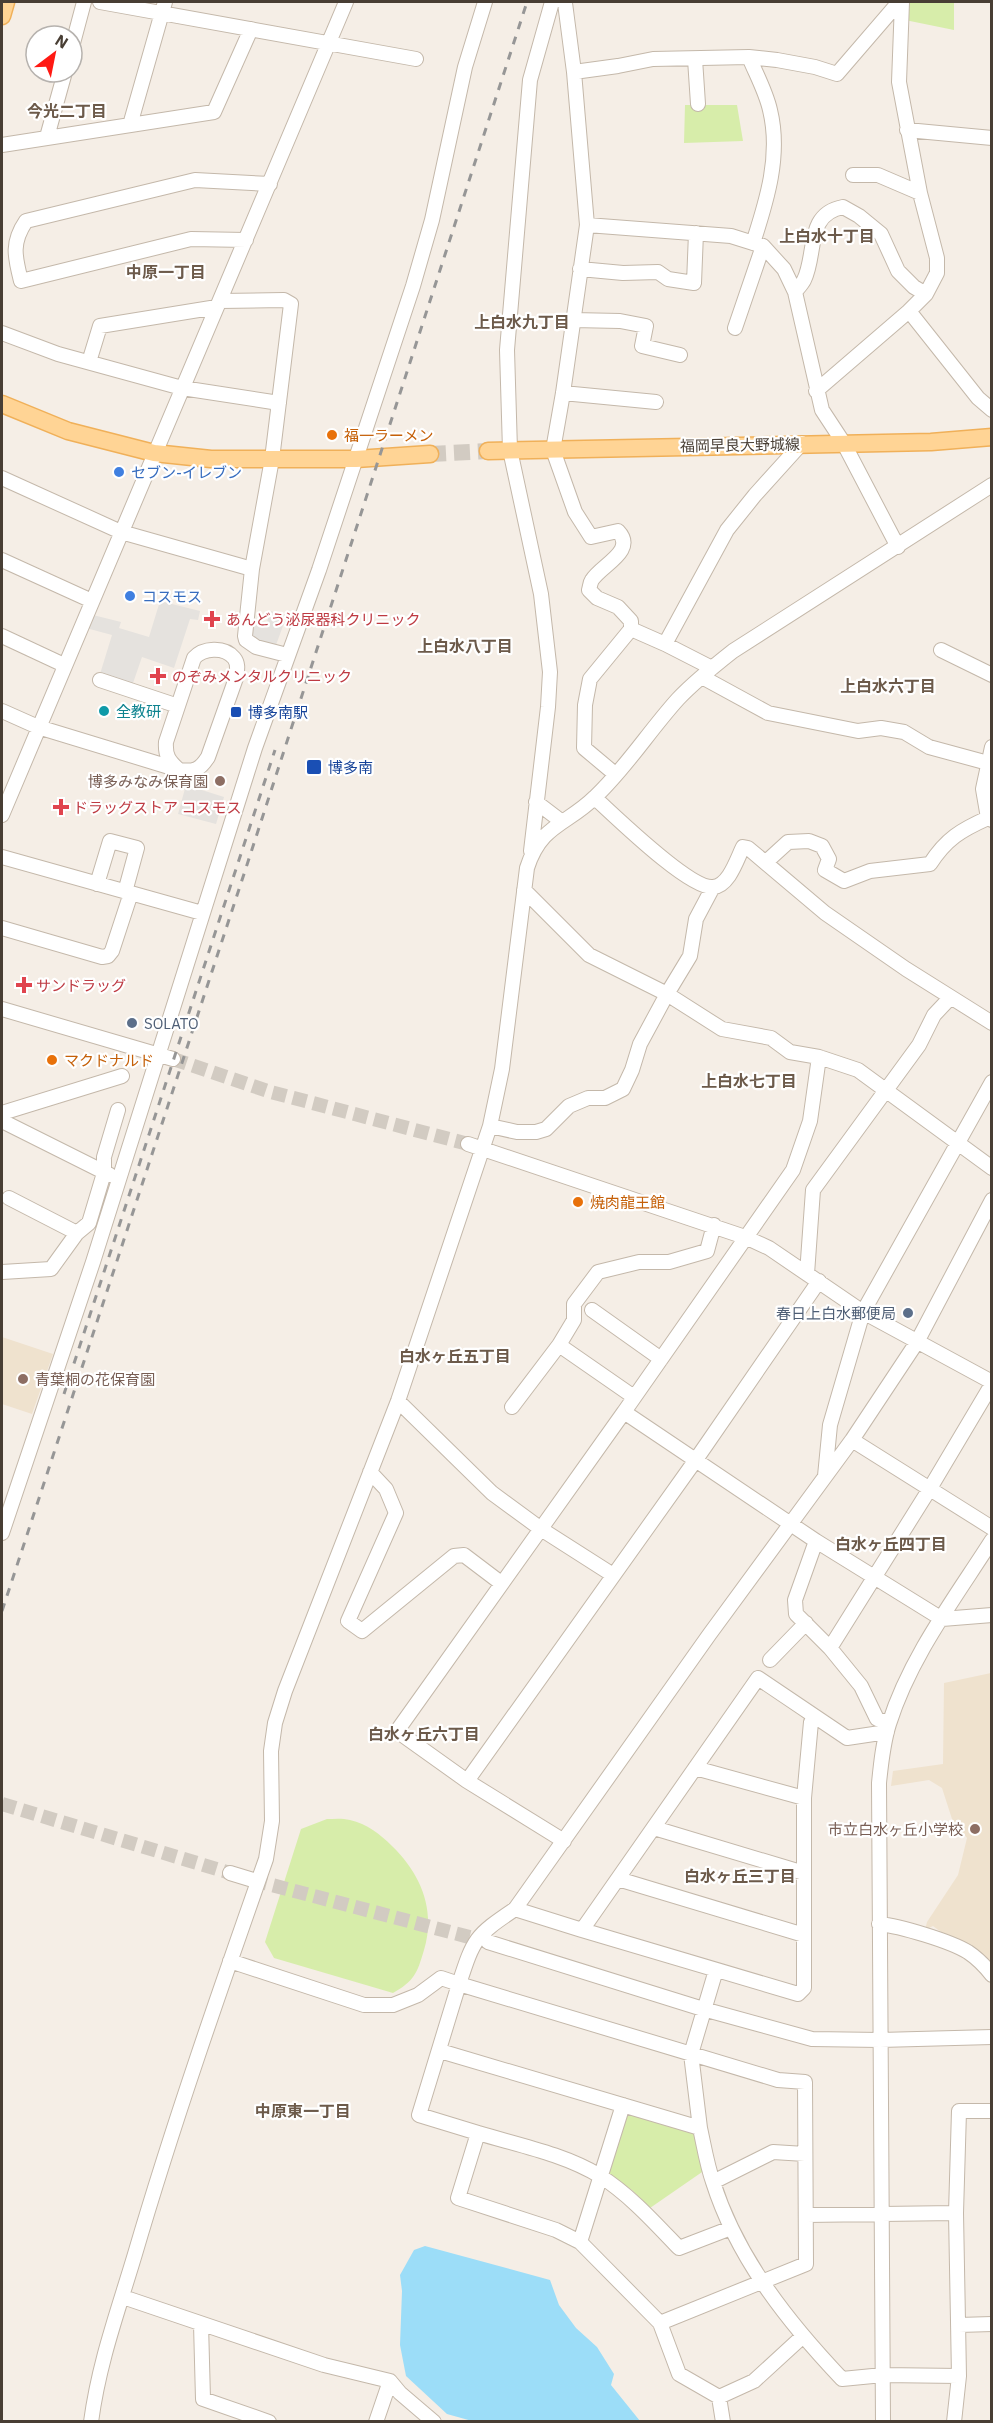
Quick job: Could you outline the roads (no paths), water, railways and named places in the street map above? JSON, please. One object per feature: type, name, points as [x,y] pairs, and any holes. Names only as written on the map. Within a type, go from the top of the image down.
[{"type":"main road","points":[[2,16],[6,2]]},
{"type":"main road","points":[[2,404],[68,431],[154,453],[211,459],[356,459],[430,454]]},
{"type":"main road","name":"福岡早良大野城線","points":[[488,451],[843,442],[932,442],[992,437]]},
{"type":"street","points":[[78,24],[84,2]]},
{"type":"street","points":[[100,2],[163,7],[251,29],[416,59]]},
{"type":"street","points":[[2,814],[6,792],[38,728],[346,2]]},
{"type":"street","points":[[2,1272],[51,1269],[77,1233],[89,1223],[111,1175],[159,1055],[202,914],[287,655],[319,570],[356,459],[432,220],[465,67],[485,2]]},
{"type":"street","points":[[91,2421],[104,2352],[123,2296],[151,2198],[266,1859],[272,1821],[271,1751],[275,1724],[285,1690],[398,1401],[483,1150],[502,1069],[524,890],[531,854],[550,672],[547,629],[539,583],[510,450],[507,350],[530,80],[552,2]]},
{"type":"street","points":[[563,2],[565,3],[574,72],[587,225],[553,450],[575,512],[591,537],[618,531],[624,537],[625,543],[618,555],[592,580],[589,590],[597,598],[618,607],[631,621],[631,629],[590,679],[585,705],[584,747],[615,774]]},
{"type":"street","points":[[574,72],[652,59],[749,57],[806,65],[837,74],[900,2]]},
{"type":"street","points":[[816,392],[909,311],[926,294],[937,273],[937,258],[920,193],[899,82],[900,2]]},
{"type":"street","points":[[130,125],[163,7]]},
{"type":"street","points":[[2,145],[214,112],[251,29]]},
{"type":"street","points":[[735,328],[758,245],[775,149],[770,109],[749,57]]},
{"type":"street","points":[[695,59],[699,104]]},
{"type":"street","points":[[47,137],[62,84]]},
{"type":"street","points":[[907,130],[992,138]]},
{"type":"street","points":[[854,175],[878,175],[920,193]]},
{"type":"street","points":[[246,240],[191,239],[21,281],[15,258],[16,240],[26,221],[195,180],[270,184]]},
{"type":"street","points":[[795,292],[804,280],[820,220],[832,209],[843,207],[859,216],[881,234],[898,272],[926,294]]},
{"type":"street","points":[[587,225],[731,236],[758,245],[784,269],[795,292],[816,392],[822,410],[843,442],[898,547]]},
{"type":"street","points":[[580,270],[623,273],[658,272],[668,279],[694,282],[696,233]]},
{"type":"street","points":[[89,362],[100,326],[219,304],[284,300],[291,304],[272,459],[252,569],[246,640],[256,647],[287,655]]},
{"type":"street","points":[[909,311],[978,398],[992,410]]},
{"type":"street","points":[[573,320],[620,321],[646,326],[642,346],[672,349]]},
{"type":"street","points":[[2,333],[58,354],[182,388],[279,403]]},
{"type":"street","points":[[563,393],[656,402]]},
{"type":"street","points":[[665,644],[727,530],[802,443]]},
{"type":"street","points":[[2,478],[121,532],[252,569]]},
{"type":"street","points":[[531,854],[542,837],[595,798],[679,698],[733,651],[992,485]]},
{"type":"street","points":[[2,560],[92,601]]},
{"type":"street","points":[[631,629],[665,644],[768,712],[858,731],[881,728],[904,732],[929,747],[988,763]]},
{"type":"street","points":[[2,636],[64,665]]},
{"type":"street","points":[[2,711],[38,728],[136,758],[179,770],[191,772],[201,767],[208,757],[236,678],[238,668],[234,658],[209,649],[200,651],[194,658],[166,742],[166,754],[169,761],[179,770]]},
{"type":"street","points":[[941,650],[992,675]]},
{"type":"street","points":[[100,680],[178,706]]},
{"type":"street","points":[[136,758],[149,756],[166,742]]},
{"type":"street","points":[[766,862],[788,842],[808,841],[822,846],[829,859],[825,870],[844,881],[870,871],[930,864],[943,844],[971,826],[990,819],[983,789],[992,747]]},
{"type":"street","points":[[595,798],[654,852],[701,884],[713,887],[723,883],[743,848],[748,848],[825,913],[950,998],[992,1023]]},
{"type":"street","points":[[536,802],[561,821]]},
{"type":"street","points":[[2,928],[102,957],[108,956],[112,951],[128,892],[137,848],[110,841],[97,884]]},
{"type":"street","points":[[2,857],[202,914]]},
{"type":"street","points":[[490,1126],[517,1132],[536,1132],[546,1129],[569,1106],[588,1098],[605,1098],[623,1089],[640,1044],[690,956],[696,919],[713,887]]},
{"type":"street","points":[[524,890],[589,955],[667,994],[722,1029],[771,1038],[790,1052],[819,1057],[858,1070],[992,1168]]},
{"type":"street","points":[[466,1781],[695,1461],[813,1277],[813,1190],[919,1045],[934,1015],[950,998]]},
{"type":"street","points":[[2,1009],[173,1059]]},
{"type":"street","points":[[564,1841],[466,1781],[397,1731],[793,1170],[810,1121],[818,1079],[819,1057]]},
{"type":"street","points":[[2,1113],[122,1076]]},
{"type":"street","points":[[825,1478],[830,1425],[863,1312],[992,1082]]},
{"type":"street","points":[[2,1533],[93,1262],[111,1175],[104,1157],[118,1110]]},
{"type":"street","points":[[2,1121],[111,1175]]},
{"type":"street","points":[[468,1144],[745,1237],[769,1248],[863,1312],[992,1383],[929,1490],[830,1648]]},
{"type":"street","points":[[9,1198],[77,1233]]},
{"type":"street","points":[[731,2228],[679,2248],[644,2211],[601,2177],[576,2164],[419,2115],[471,1947],[482,1932],[515,1909],[789,1524],[852,1440],[917,1342],[992,1200]]},
{"type":"street","points":[[512,1407],[559,1345],[574,1320],[574,1304],[598,1272],[639,1262],[669,1262],[707,1251],[714,1226]]},
{"type":"street","points":[[592,1310],[661,1359]]},
{"type":"street","points":[[559,1345],[634,1397]]},
{"type":"street","points":[[398,1401],[492,1493],[541,1529],[614,1575]]},
{"type":"street","points":[[624,1412],[789,1524],[942,1619],[992,1615]]},
{"type":"street","points":[[852,1440],[992,1528]]},
{"type":"street","points":[[370,1472],[386,1488],[396,1513],[348,1621],[362,1631],[454,1556],[464,1555],[501,1583]]},
{"type":"street","points":[[883,2421],[879,1782],[888,1727],[904,1687],[942,1619],[992,1540]]},
{"type":"street","points":[[816,1541],[795,1600],[796,1614],[830,1648],[861,1686],[877,1719],[888,1727]]},
{"type":"street","points":[[771,1660],[806,1623]]},
{"type":"street","points":[[582,1930],[758,1678],[848,1738],[888,1727]]},
{"type":"street","points":[[515,1909],[798,1994],[804,1988],[804,1798],[811,1722],[817,1718]]},
{"type":"street","points":[[695,1768],[804,1798]]},
{"type":"street","points":[[654,1828],[804,1873]]},
{"type":"street","points":[[230,1873],[253,1880]]},
{"type":"street","points":[[618,1880],[804,1935]]},
{"type":"street","points":[[879,1924],[897,1926],[967,1952],[984,1965],[992,1975]]},
{"type":"street","points":[[488,1942],[703,2009],[812,2039],[992,2037]]},
{"type":"street","points":[[230,1961],[364,2005],[393,2005],[418,1995],[441,1978],[778,2080],[805,2082],[806,2264],[660,2323]]},
{"type":"street","points":[[716,1970],[691,2054],[700,2128],[713,2182],[731,2228],[762,2281],[802,2337],[842,2379],[883,2375],[959,2376]]},
{"type":"street","points":[[440,2051],[700,2128]]},
{"type":"street","points":[[580,2242],[623,2105]]},
{"type":"street","points":[[954,2421],[959,2376],[956,2213],[958,2111],[992,2111]]},
{"type":"street","points":[[478,2133],[458,2198],[556,2230],[580,2242],[660,2323],[679,2374],[719,2397]]},
{"type":"street","points":[[713,2182],[773,2152],[805,2154]]},
{"type":"street","points":[[806,2215],[956,2213]]},
{"type":"street","points":[[123,2296],[324,2365],[390,2380],[400,2393],[434,2421]]},
{"type":"street","points":[[201,2324],[203,2399],[269,2421]]},
{"type":"street","points":[[959,2325],[992,2324]]},
{"type":"street","points":[[719,2397],[754,2381],[802,2337]]},
{"type":"street","points":[[376,2421],[390,2380]]},
{"type":"street","points":[[719,2397],[723,2421]]},
{"type":"water","points":[[425,2246],[550,2280],[559,2305],[576,2328],[597,2347],[614,2374],[611,2385],[640,2421],[472,2421],[447,2414],[406,2376],[400,2345],[402,2291],[400,2275],[414,2250]]},
{"type":"tunnel","points":[[430,454],[488,451]]},
{"type":"tunnel","points":[[173,1059],[271,1092],[468,1144]]},
{"type":"tunnel","points":[[2,1804],[230,1873]]},
{"type":"tunnel","points":[[253,1880],[488,1942]]},
{"type":"railway","points":[[2,1611],[527,2]]},
{"type":"railway","points":[[64,1394],[275,750]]},
{"type":"place","name":"福一ラーメン","points":[[332,435]]},
{"type":"place","name":"セブン-イレブン","points":[[119,472]]},
{"type":"place","name":"コスモス","points":[[130,596]]},
{"type":"place","name":"あんどう泌尿器科クリニック","points":[[212,619]]},
{"type":"place","name":"のぞみメンタルクリニック","points":[[158,676]]},
{"type":"place","name":"全教研","points":[[104,711]]},
{"type":"place","name":"博多南駅","points":[[236,712]]},
{"type":"place","name":"博多南","points":[[314,767]]},
{"type":"place","name":"博多みなみ保育園","points":[[220,781]]},
{"type":"place","name":"ドラッグストア コスモス","points":[[61,807]]},
{"type":"place","name":"サンドラッグ","points":[[24,985]]},
{"type":"place","name":"SOLATO","points":[[132,1023]]},
{"type":"place","name":"マクドナルド","points":[[52,1060]]},
{"type":"place","name":"焼肉龍王館","points":[[578,1202]]},
{"type":"place","name":"春日上白水郵便局","points":[[908,1313]]},
{"type":"place","name":"青葉桐の花保育園","points":[[23,1379]]},
{"type":"place","name":"市立白水ヶ丘小学校","points":[[975,1829]]},
{"type":"district","name":"今光二丁目","points":[[67,111]]},
{"type":"district","name":"上白水十丁目","points":[[827,236]]},
{"type":"district","name":"中原一丁目","points":[[166,272]]},
{"type":"district","name":"上白水九丁目","points":[[522,322]]},
{"type":"district","name":"上白水八丁目","points":[[465,646]]},
{"type":"district","name":"上白水六丁目","points":[[888,686]]},
{"type":"district","name":"上白水七丁目","points":[[749,1081]]},
{"type":"district","name":"白水ヶ丘五丁目","points":[[455,1356]]},
{"type":"district","name":"白水ヶ丘四丁目","points":[[891,1544]]},
{"type":"district","name":"白水ヶ丘六丁目","points":[[424,1734]]},
{"type":"district","name":"白水ヶ丘三丁目","points":[[740,1876]]},
{"type":"district","name":"中原東一丁目","points":[[303,2111]]}]
